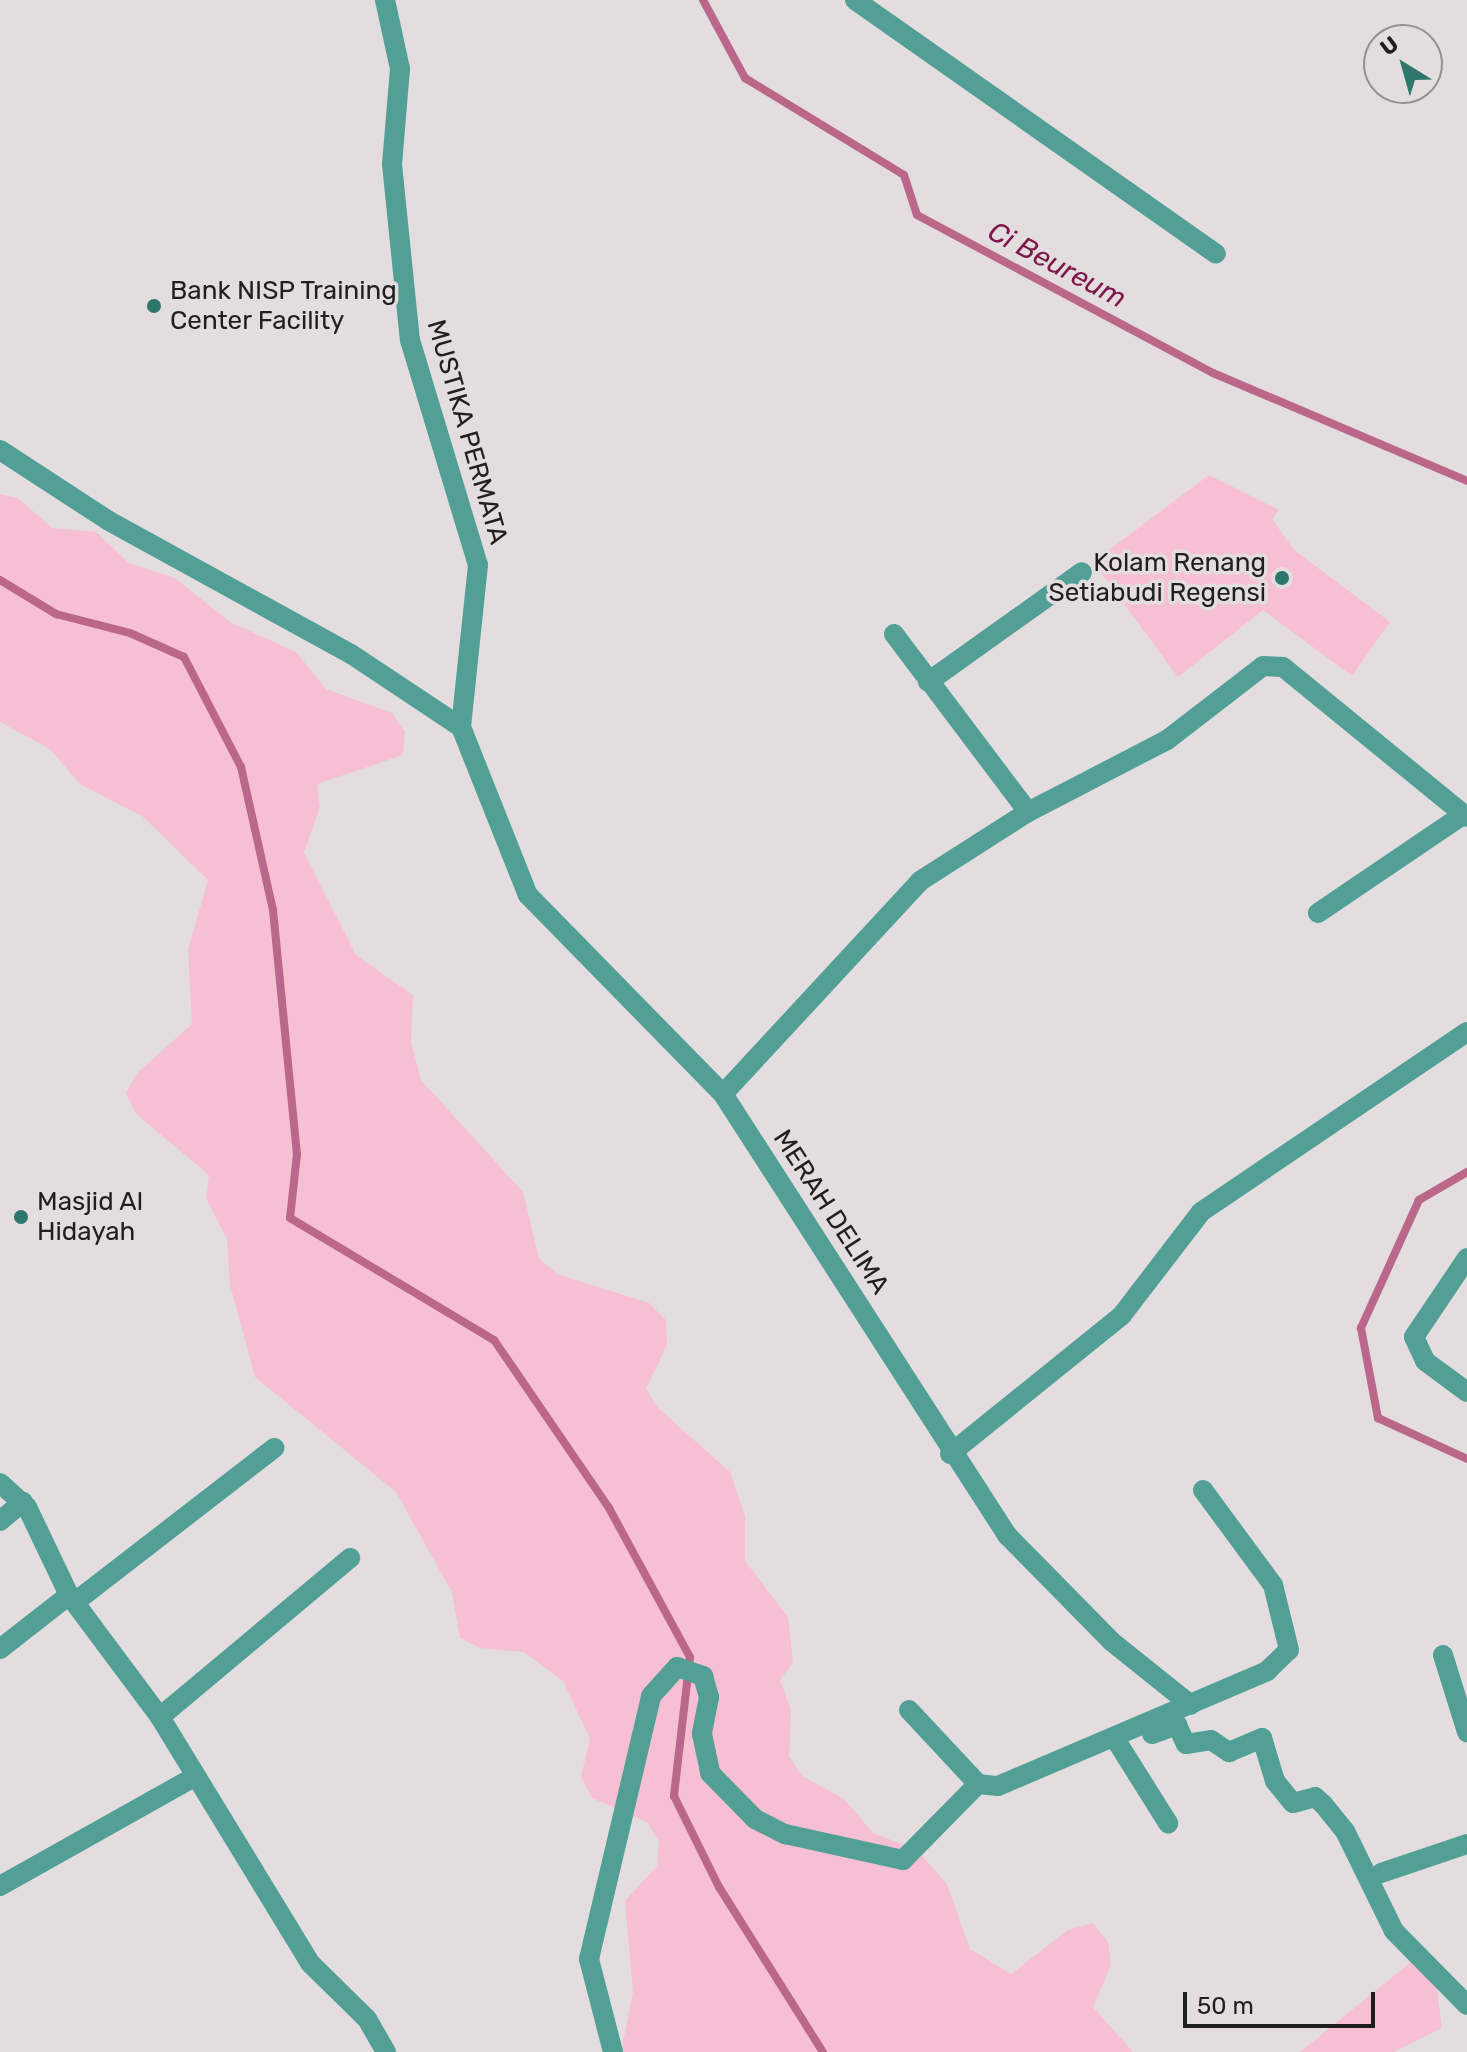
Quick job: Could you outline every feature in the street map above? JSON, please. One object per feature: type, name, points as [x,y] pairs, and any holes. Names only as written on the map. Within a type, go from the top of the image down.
[{"type":"street","name":"MUSTIKA PERMATA","points":[[385,0],[400,69],[392,164],[410,340],[478,565],[461,727]]},
{"type":"street","points":[[855,0],[1216,254]]},
{"type":"street","points":[[0,450],[109,521],[351,654],[461,727]]},
{"type":"street","points":[[928,682],[1082,572]]},
{"type":"street","points":[[894,634],[1028,812]]},
{"type":"street","points":[[723,1094],[899,901],[959,852],[1028,812],[1167,740],[1272,665],[1465,816],[1318,913]]},
{"type":"street","name":"MERAH DELIMA","points":[[461,727],[528,895],[723,1094],[831,1255],[950,1454],[1041,1576],[1191,1705]]},
{"type":"street","points":[[950,1454],[1122,1315],[1201,1212],[1467,1032]]},
{"type":"street","points":[[1467,1258],[1414,1337],[1425,1361],[1467,1392]]},
{"type":"street","points":[[0,1649],[274,1448]]},
{"type":"street","points":[[0,1483],[23,1502],[72,1599],[160,1717],[311,1964],[367,2019],[386,2052]]},
{"type":"street","points":[[1117,1742],[1267,1671],[1289,1650],[1273,1585],[1203,1490]]},
{"type":"street","points":[[0,1521],[23,1502]]},
{"type":"street","points":[[160,1717],[350,1558]]},
{"type":"street","points":[[1443,1655],[1467,1732]]},
{"type":"street","points":[[613,2052],[589,1959],[651,1696],[677,1667],[703,1676],[710,1773],[755,1819],[785,1834],[903,1860],[978,1784]]},
{"type":"street","points":[[909,1710],[978,1784],[998,1786],[1117,1742],[1177,1725],[1186,1744],[1211,1740],[1229,1752],[1262,1738],[1275,1781],[1293,1803],[1315,1797],[1323,1804],[1345,1831],[1394,1931],[1467,2005]]},
{"type":"street","points":[[1117,1742],[1168,1823]]},
{"type":"street","points":[[0,1886],[194,1777]]},
{"type":"street","points":[[1381,1873],[1467,1844]]},
{"type":"shaded area","points":[[1209,475],[1279,510],[1272,519],[1294,550],[1390,622],[1352,676],[1263,610],[1178,677],[1093,562]]},
{"type":"shaded area","points":[[0,494],[18,498],[52,528],[96,532],[129,563],[175,578],[230,622],[296,652],[326,689],[392,713],[405,732],[403,755],[317,784],[320,807],[304,852],[356,955],[413,995],[411,1042],[421,1080],[523,1192],[539,1258],[557,1274],[649,1303],[666,1320],[667,1345],[646,1389],[658,1408],[730,1472],[745,1516],[745,1561],[788,1617],[793,1662],[780,1680],[791,1710],[789,1756],[802,1776],[844,1799],[873,1833],[917,1850],[947,1884],[970,1949],[1011,1974],[1068,1930],[1093,1923],[1108,1942],[1111,1965],[1093,2007],[1133,2052],[621,2052],[633,1992],[625,1901],[657,1866],[659,1842],[647,1822],[592,1798],[581,1777],[590,1739],[563,1681],[524,1652],[480,1648],[460,1638],[452,1592],[396,1492],[255,1377],[230,1285],[227,1239],[206,1198],[209,1175],[136,1114],[126,1093],[137,1073],[192,1024],[188,950],[208,880],[142,816],[80,784],[50,749],[0,722]]},
{"type":"shaded area","points":[[1411,1962],[1434,1968],[1442,2028],[1393,2052],[1300,2052]]},
{"type":"waterway","name":"Ci Beureum","points":[[703,0],[745,78],[904,175],[917,215],[1213,373],[1467,481]]},
{"type":"waterway","points":[[0,580],[56,614],[130,633],[184,657],[241,767],[273,910],[297,1154],[290,1218],[494,1340],[609,1508],[690,1657],[674,1796],[719,1887],[823,2052]]},
{"type":"waterway","name":"Ci Beureum","points":[[1467,1172],[1419,1200],[1361,1328],[1378,1418],[1467,1459]]},
{"type":"place","name":"Bank NISP Training Center Facility","points":[[154,306]]},
{"type":"place","name":"Kolam Renang Setiabudi Regensi","points":[[1282,578]]},
{"type":"place","name":"Masjid Al Hidayah","points":[[21,1217]]}]
